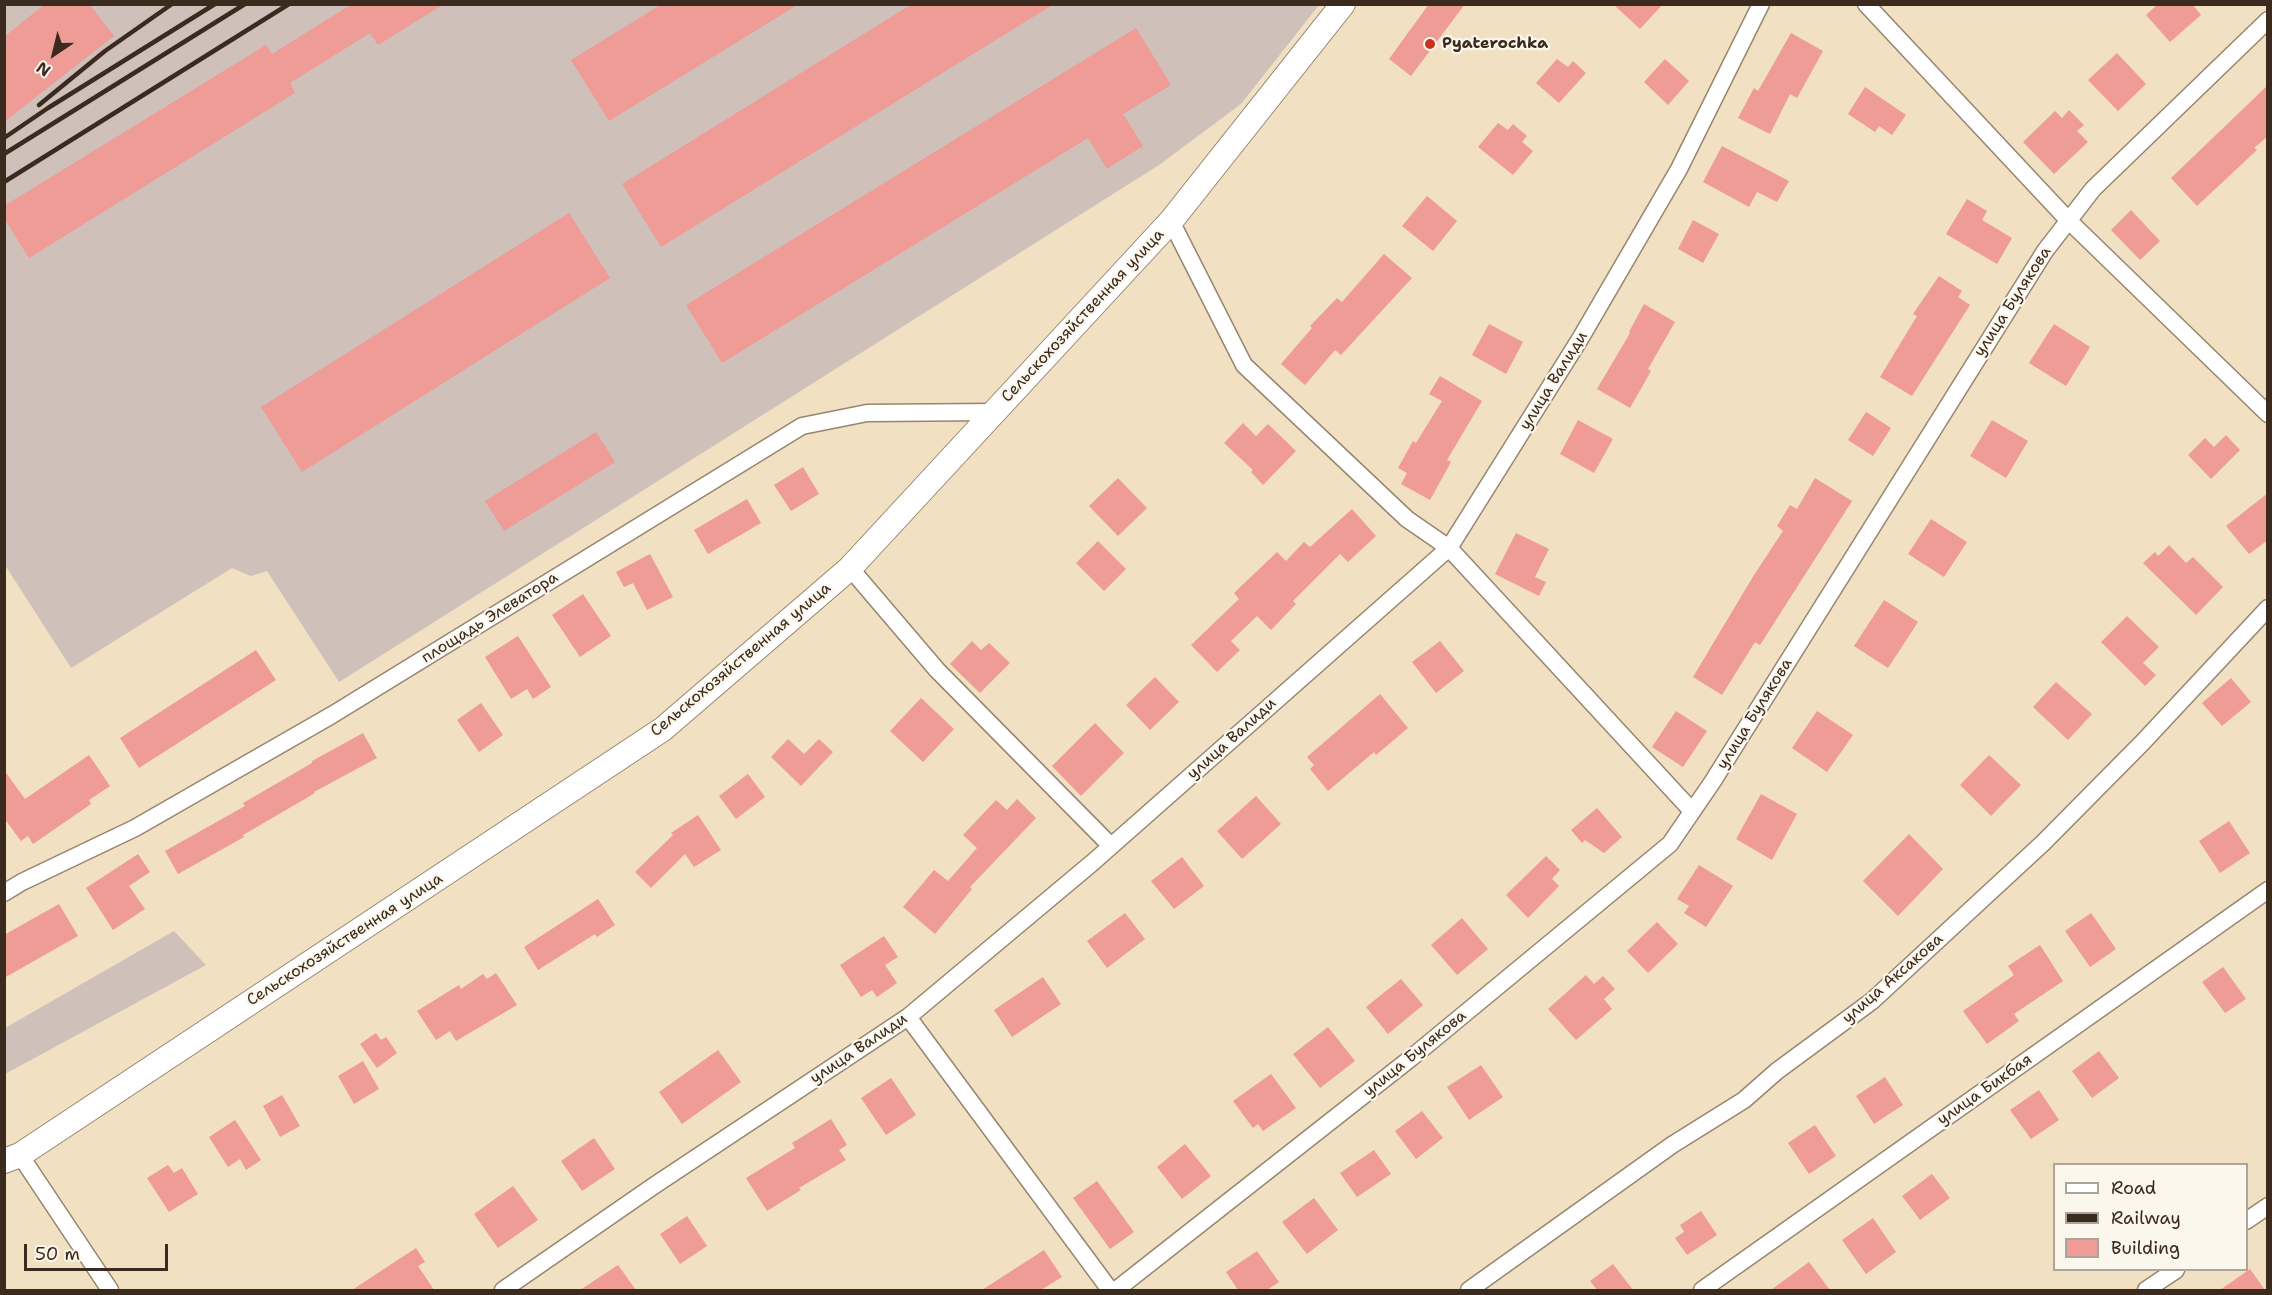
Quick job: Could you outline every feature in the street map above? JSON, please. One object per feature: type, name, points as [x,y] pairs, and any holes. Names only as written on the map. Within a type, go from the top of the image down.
[{"type":"main road","name":"Сельскохозяйственная улица","points":[[12,1158],[663,729],[850,568],[1171,221],[1343,4]]},
{"type":"street","name":"улица Валиди","points":[[503,1290],[655,1185],[908,1017],[1111,846],[1449,548],[1580,339],[1679,169],[1761,4]]},
{"type":"street","points":[[1866,4],[2069,221],[2268,414]]},
{"type":"street","name":"улица Булякова","points":[[1116,1290],[1402,1065],[1670,844],[1713,781],[2045,251],[2093,189],[2268,20]]},
{"type":"street","points":[[1171,221],[1244,365],[1407,519],[1449,548],[1692,811]]},
{"type":"street","name":"площадь Элеватора","points":[[4,893],[135,828],[332,715],[802,426],[867,413],[994,412]]},
{"type":"street","points":[[850,568],[938,670],[1111,846]]},
{"type":"street","name":"улица Аксакова","points":[[1469,1290],[1672,1144],[1744,1100],[1777,1071],[1872,1000],[2043,843],[2143,742],[2268,608]]},
{"type":"street","name":"улица Бикбая","points":[[1702,1290],[2268,890]]},
{"type":"street","points":[[908,1017],[1110,1290]]},
{"type":"street","points":[[12,1158],[110,1290]]},
{"type":"street","points":[[2248,1220],[2268,1206]]},
{"type":"street","points":[[2146,1290],[2173,1271]]},
{"type":"shaded area","points":[[5,5],[1319,5],[1241,104],[1159,165],[339,682],[267,571],[251,576],[232,568],[71,668],[5,565]]},
{"type":"shaded area","points":[[174,931],[206,965],[5,1074],[5,1028]]},
{"type":"building","points":[[45,4],[89,4],[114,36],[4,122],[4,37]]},
{"type":"building","points":[[352,4],[444,4],[378,45],[370,33],[290,83],[295,93],[29,258],[4,218],[4,206],[266,45],[272,54]]},
{"type":"building","points":[[662,4],[799,4],[609,121],[571,60]]},
{"type":"building","points":[[912,4],[1054,4],[661,247],[622,184]]},
{"type":"building","points":[[1429,4],[1465,4],[1411,76],[1389,59]]},
{"type":"building","points":[[1613,4],[1663,4],[1640,29]]},
{"type":"building","points":[[2158,4],[2192,4],[2201,15],[2170,42],[2146,15]]},
{"type":"building","points":[[1136,28],[1171,85],[1123,114],[1143,146],[1107,169],[1088,138],[722,363],[686,305]]},
{"type":"building","points":[[1791,33],[1823,51],[1797,98],[1790,94],[1770,134],[1738,118],[1754,88],[1758,91]]},
{"type":"building","points":[[2117,53],[2146,84],[2118,111],[2088,80]]},
{"type":"building","points":[[1557,59],[1568,67],[1573,61],[1586,73],[1559,103],[1536,83]]},
{"type":"building","points":[[1665,59],[1689,81],[1668,105],[1644,82]]},
{"type":"building","points":[[2268,85],[2268,136],[2254,148],[2257,150],[2197,206],[2171,178]]},
{"type":"building","points":[[1865,87],[1906,115],[1892,135],[1879,126],[1875,132],[1848,114]]},
{"type":"building","points":[[2069,110],[2084,125],[2077,131],[2088,142],[2054,174],[2023,142],[2055,111],[2062,118]]},
{"type":"building","points":[[1498,123],[1508,130],[1513,124],[1527,136],[1522,142],[1533,151],[1513,175],[1478,147]]},
{"type":"building","points":[[1722,146],[1789,181],[1777,202],[1757,192],[1749,207],[1703,182]]},
{"type":"building","points":[[1427,196],[1457,221],[1433,251],[1402,226]]},
{"type":"building","points":[[1967,199],[1987,211],[1982,220],[2012,238],[1997,264],[1946,234]]},
{"type":"building","points":[[2131,210],[2160,241],[2140,260],[2111,230]]},
{"type":"building","points":[[569,213],[610,278],[302,472],[261,407]]},
{"type":"building","points":[[1693,220],[1719,234],[1703,263],[1678,249]]},
{"type":"building","points":[[1384,254],[1412,278],[1341,355],[1335,350],[1305,385],[1281,364],[1312,328],[1310,326],[1337,298],[1342,302]]},
{"type":"building","points":[[1939,276],[1962,291],[1958,297],[1970,305],[1912,396],[1880,377],[1917,316],[1913,314]]},
{"type":"building","points":[[1644,304],[1675,322],[1648,369],[1651,371],[1630,408],[1597,389]]},
{"type":"building","points":[[1489,324],[1523,342],[1506,374],[1472,355]]},
{"type":"building","points":[[2054,324],[2090,347],[2066,386],[2029,363]]},
{"type":"building","points":[[1440,376],[1482,401],[1447,460],[1451,462],[1430,500],[1401,484],[1407,473],[1398,468],[1413,441],[1416,443],[1442,401],[1429,394]]},
{"type":"building","points":[[1866,412],[1891,428],[1873,456],[1848,440]]},
{"type":"building","points":[[1578,420],[1613,439],[1594,473],[1560,454]]},
{"type":"building","points":[[1992,420],[2028,441],[2006,478],[1970,456]]},
{"type":"building","points":[[1243,423],[1256,436],[1268,424],[1296,451],[1263,485],[1251,472],[1253,470],[1224,443]]},
{"type":"building","points":[[596,432],[615,462],[504,531],[485,501]]},
{"type":"building","points":[[2226,435],[2240,450],[2211,479],[2188,455],[2205,438],[2214,447]]},
{"type":"building","points":[[803,467],[819,494],[791,511],[774,485]]},
{"type":"building","points":[[1118,478],[1147,508],[1118,536],[1089,506]]},
{"type":"building","points":[[1815,478],[1852,501],[1760,645],[1755,642],[1722,695],[1693,677],[1783,531],[1777,526],[1790,505],[1797,509]]},
{"type":"building","points":[[2268,493],[2268,540],[2249,554],[2226,526]]},
{"type":"building","points":[[747,499],[761,523],[708,554],[694,530]]},
{"type":"building","points":[[1352,509],[1376,536],[1348,562],[1340,554],[1293,601],[1296,604],[1271,630],[1257,616],[1231,641],[1240,650],[1217,672],[1191,645],[1239,599],[1234,593],[1277,552],[1286,561],[1304,542],[1310,547]]},
{"type":"building","points":[[1931,519],[1967,542],[1944,577],[1908,554]]},
{"type":"building","points":[[1516,533],[1549,549],[1535,577],[1546,582],[1539,596],[1495,574]]},
{"type":"building","points":[[1098,541],[1126,569],[1104,591],[1076,563]]},
{"type":"building","points":[[2169,545],[2186,563],[2193,557],[2223,587],[2196,615],[2143,563],[2155,552],[2158,556]]},
{"type":"building","points":[[650,554],[673,597],[647,610],[633,583],[624,587],[616,572]]},
{"type":"building","points":[[583,594],[611,636],[580,657],[552,615]]},
{"type":"building","points":[[1884,600],[1918,622],[1888,668],[1854,646]]},
{"type":"building","points":[[2127,616],[2159,647],[2143,663],[2156,675],[2145,686],[2101,642]]},
{"type":"building","points":[[518,636],[551,687],[533,699],[527,689],[511,699],[485,657]]},
{"type":"building","points":[[972,641],[981,650],[989,643],[1010,663],[980,693],[950,664]]},
{"type":"building","points":[[1440,641],[1464,671],[1436,693],[1412,662]]},
{"type":"building","points":[[256,650],[276,680],[139,768],[120,738]]},
{"type":"building","points":[[1155,677],[1179,702],[1150,730],[1126,705]]},
{"type":"building","points":[[2231,678],[2251,702],[2222,726],[2202,703]]},
{"type":"building","points":[[2056,682],[2092,714],[2068,740],[2033,707]]},
{"type":"building","points":[[1380,694],[1408,728],[1376,755],[1374,752],[1328,791],[1310,769],[1314,765],[1307,757]]},
{"type":"building","points":[[921,698],[954,729],[923,762],[890,731]]},
{"type":"building","points":[[481,703],[503,735],[479,752],[457,720]]},
{"type":"building","points":[[1676,711],[1707,731],[1683,767],[1652,747]]},
{"type":"building","points":[[1817,711],[1853,735],[1827,772],[1792,748]]},
{"type":"building","points":[[1095,723],[1124,753],[1081,796],[1052,766]]},
{"type":"building","points":[[363,733],[377,758],[314,792],[243,835],[244,837],[178,874],[165,851],[245,806],[243,803]]},
{"type":"building","points":[[788,739],[804,754],[819,739],[833,752],[801,786],[771,757]]},
{"type":"building","points":[[89,755],[110,786],[89,800],[91,804],[33,844],[28,836],[21,841],[4,818],[4,770],[25,799]]},
{"type":"building","points":[[1989,755],[2021,785],[1991,816],[1960,785]]},
{"type":"building","points":[[748,774],[765,797],[736,819],[719,796]]},
{"type":"building","points":[[1761,794],[1797,814],[1772,860],[1736,839]]},
{"type":"building","points":[[1256,796],[1281,824],[1242,859],[1217,831]]},
{"type":"building","points":[[1017,799],[1036,818],[970,887],[972,889],[935,934],[903,907],[934,870],[948,881],[977,848],[963,835],[996,800],[1007,810]]},
{"type":"building","points":[[1597,808],[1622,837],[1604,853],[1585,840],[1582,843],[1571,830]]},
{"type":"building","points":[[698,815],[721,850],[694,867],[685,854],[651,888],[635,872],[673,835],[671,833]]},
{"type":"building","points":[[2229,821],[2250,853],[2220,873],[2199,841]]},
{"type":"building","points":[[1909,834],[1943,869],[1898,916],[1863,881]]},
{"type":"building","points":[[138,854],[150,872],[129,886],[145,909],[113,930],[86,888]]},
{"type":"building","points":[[1546,856],[1560,870],[1552,879],[1559,886],[1528,918],[1506,895]]},
{"type":"building","points":[[1182,857],[1204,886],[1174,909],[1151,881]]},
{"type":"building","points":[[1699,865],[1733,886],[1706,927],[1684,913],[1689,906],[1677,899]]},
{"type":"building","points":[[598,899],[615,925],[597,937],[595,934],[538,970],[524,947]]},
{"type":"building","points":[[59,904],[78,936],[4,978],[4,935]]},
{"type":"building","points":[[1125,913],[1145,939],[1107,968],[1087,941]]},
{"type":"building","points":[[2091,913],[2116,949],[2090,967],[2065,931]]},
{"type":"building","points":[[1462,918],[1488,949],[1457,975],[1431,945]]},
{"type":"building","points":[[1657,922],[1678,944],[1648,973],[1627,951]]},
{"type":"building","points":[[884,936],[898,957],[885,965],[897,983],[877,997],[872,990],[861,997],[840,965]]},
{"type":"building","points":[[2040,945],[2063,981],[2014,1014],[2019,1021],[1987,1044],[1963,1011],[2014,975],[2008,966]]},
{"type":"building","points":[[2223,967],[2246,999],[2225,1013],[2202,982]]},
{"type":"building","points":[[496,973],[517,1005],[456,1041],[450,1031],[436,1040],[417,1011],[459,985],[461,989],[483,974],[487,979]]},
{"type":"building","points":[[1586,975],[1594,984],[1603,976],[1615,989],[1604,999],[1612,1009],[1576,1040],[1548,1009]]},
{"type":"building","points":[[1043,977],[1061,1004],[1012,1037],[994,1010]]},
{"type":"building","points":[[1401,979],[1423,1005],[1388,1034],[1366,1007]]},
{"type":"building","points":[[1328,1027],[1355,1061],[1320,1088],[1293,1054]]},
{"type":"building","points":[[376,1033],[381,1040],[386,1037],[397,1053],[377,1068],[360,1044]]},
{"type":"building","points":[[718,1050],[741,1082],[682,1124],[659,1092]]},
{"type":"building","points":[[2099,1051],[2119,1078],[2092,1098],[2072,1071]]},
{"type":"building","points":[[363,1061],[379,1089],[354,1104],[338,1076]]},
{"type":"building","points":[[1481,1065],[1503,1097],[1469,1120],[1447,1087]]},
{"type":"building","points":[[1271,1074],[1296,1108],[1263,1131],[1258,1124],[1253,1128],[1233,1101]]},
{"type":"building","points":[[1885,1077],[1903,1105],[1874,1124],[1856,1096]]},
{"type":"building","points":[[891,1078],[916,1115],[886,1135],[861,1098]]},
{"type":"building","points":[[2039,1090],[2059,1120],[2031,1139],[2010,1110]]},
{"type":"building","points":[[282,1095],[300,1126],[280,1137],[263,1106]]},
{"type":"building","points":[[1422,1111],[1443,1138],[1416,1159],[1395,1131]]},
{"type":"building","points":[[831,1119],[847,1145],[839,1150],[846,1160],[799,1188],[801,1190],[767,1211],[746,1178],[795,1148],[792,1143]]},
{"type":"building","points":[[235,1120],[261,1160],[246,1170],[240,1159],[228,1167],[209,1137]]},
{"type":"building","points":[[1815,1125],[1836,1156],[1809,1174],[1788,1143]]},
{"type":"building","points":[[594,1138],[615,1169],[582,1191],[561,1161]]},
{"type":"building","points":[[1185,1144],[1211,1176],[1182,1199],[1157,1167]]},
{"type":"building","points":[[1374,1150],[1391,1174],[1357,1197],[1340,1173]]},
{"type":"building","points":[[168,1165],[174,1173],[182,1168],[198,1194],[169,1212],[147,1178]]},
{"type":"building","points":[[1932,1174],[1950,1198],[1920,1220],[1902,1196]]},
{"type":"building","points":[[1097,1181],[1134,1232],[1110,1249],[1073,1198]]},
{"type":"building","points":[[513,1186],[538,1220],[498,1248],[474,1214]]},
{"type":"building","points":[[1314,1198],[1338,1230],[1307,1254],[1282,1222]]},
{"type":"building","points":[[1701,1211],[1717,1235],[1687,1255],[1675,1238],[1684,1232],[1680,1225]]},
{"type":"building","points":[[687,1216],[707,1246],[680,1264],[660,1234]]},
{"type":"building","points":[[1873,1218],[1896,1252],[1866,1274],[1842,1240]]},
{"type":"building","points":[[416,1248],[425,1262],[418,1266],[434,1290],[352,1290]]},
{"type":"building","points":[[1044,1250],[1062,1277],[1041,1290],[982,1290]]},
{"type":"building","points":[[1257,1251],[1279,1282],[1267,1290],[1238,1290],[1226,1272]]},
{"type":"building","points":[[1809,1262],[1830,1290],[1771,1290]]},
{"type":"building","points":[[1613,1264],[1633,1290],[1597,1290],[1590,1281]]},
{"type":"building","points":[[618,1265],[636,1290],[580,1290]]},
{"type":"building","points":[[2250,1269],[2265,1290],[2220,1290],[2248,1271]]},
{"type":"railway","points":[[39,105],[105,51],[172,4]]},
{"type":"railway","points":[[4,138],[215,4]]},
{"type":"railway","points":[[4,154],[245,4]]},
{"type":"railway","points":[[4,182],[289,4]]},
{"type":"place","name":"Pyaterochka","points":[[1430,44]]}]
